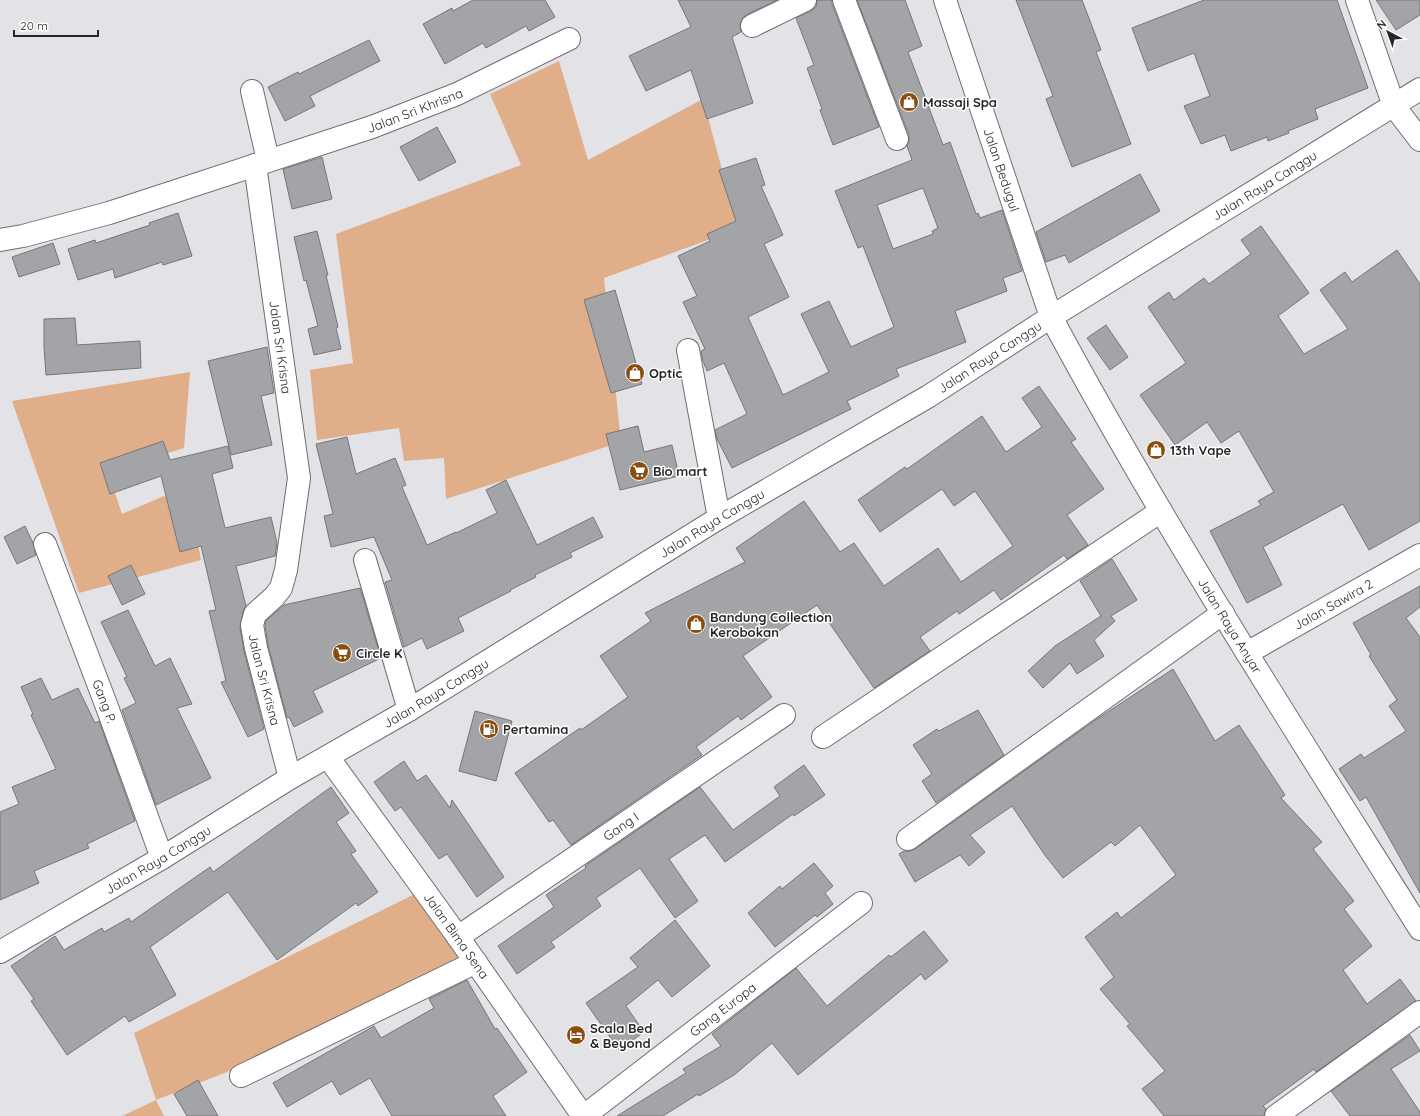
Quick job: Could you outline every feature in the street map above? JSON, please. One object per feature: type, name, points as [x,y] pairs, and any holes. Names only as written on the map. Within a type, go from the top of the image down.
[{"type":"street","points":[[752,26],[805,0]]},
{"type":"street","points":[[844,0],[897,139]]},
{"type":"street","name":"Jalan Bedugul","points":[[945,0],[1051,317]]},
{"type":"street","points":[[1363,3],[1394,106],[1420,140]]},
{"type":"street","name":"Jalan Sri Khrisna","points":[[261,162],[372,127],[457,94],[569,39]]},
{"type":"street","name":"Jalan Raya Canggu","points":[[0,952],[162,858],[290,778],[408,710],[719,518],[929,396],[1051,317],[1420,89]]},
{"type":"street","name":"Jalan Sri Krisna","points":[[252,91],[299,478],[286,570],[281,588],[274,597],[255,614],[252,625],[256,648],[290,778]]},
{"type":"street","points":[[0,240],[23,236],[109,213],[261,162]]},
{"type":"street","name":"Jalan Raya Anyar","points":[[1051,317],[1098,405],[1160,511],[1247,653],[1420,928]]},
{"type":"street","points":[[688,350],[719,518]]},
{"type":"street","points":[[823,737],[1160,511]]},
{"type":"street","name":"Gang P.","points":[[45,544],[162,858]]},
{"type":"street","name":"Jalan Sawira 2","points":[[1247,653],[1420,555]]},
{"type":"street","points":[[365,560],[408,710]]},
{"type":"street","points":[[908,839],[1223,614]]},
{"type":"street","name":"Gang I","points":[[458,937],[784,715]]},
{"type":"street","name":"Jalan Bima Sena","points":[[328,757],[476,962],[584,1116]]},
{"type":"street","name":"Gang Europa","points":[[584,1116],[861,903]]},
{"type":"street","points":[[241,1076],[476,962]]},
{"type":"street","points":[[1276,1116],[1420,1012]]},
{"type":"shaded area","points":[[559,61],[588,160],[703,99],[738,229],[604,278],[621,442],[446,499],[444,458],[404,461],[399,428],[317,440],[310,370],[353,363],[336,234],[521,165],[490,94]]},
{"type":"shaded area","points":[[190,372],[184,448],[108,472],[122,514],[187,486],[201,560],[79,593],[12,401]]},
{"type":"shaded area","points":[[425,889],[481,972],[156,1100],[134,1033]]},
{"type":"shaded area","points":[[156,1100],[164,1116],[122,1116]]},
{"type":"building","points":[[473,0],[545,0],[555,17],[529,31],[526,26],[486,48],[483,43],[445,64],[423,24],[452,8],[453,11]]},
{"type":"building","points":[[678,0],[777,0],[746,15],[740,24],[741,32],[732,37],[753,103],[707,119],[691,70],[646,91],[629,56],[691,27]]},
{"type":"building","points":[[817,0],[832,0],[832,4],[879,127],[833,145],[807,68],[814,65],[796,18],[816,7]]},
{"type":"building","points":[[857,0],[905,0],[922,46],[908,52],[943,145],[950,142],[976,214],[978,213],[980,218],[1002,210],[1022,271],[1003,278],[1007,291],[955,311],[966,342],[896,369],[899,376],[847,401],[851,409],[732,468],[717,439],[715,430],[747,414],[724,363],[707,371],[701,351],[705,349],[683,302],[697,296],[678,256],[710,241],[707,234],[736,221],[719,170],[756,158],[765,185],[761,186],[783,235],[764,244],[789,297],[748,317],[783,395],[829,372],[801,314],[829,301],[851,347],[894,327],[863,246],[858,248],[835,191],[912,160],[907,146],[909,135]],"holes":[[[923,188],[938,228],[932,231],[933,234],[893,249],[877,205]]]},
{"type":"building","points":[[1016,0],[1082,0],[1101,50],[1096,52],[1131,144],[1072,167],[1046,99],[1053,96]]},
{"type":"building","points":[[1204,0],[1337,0],[1368,88],[1315,109],[1318,119],[1268,141],[1267,137],[1231,151],[1225,135],[1201,144],[1184,106],[1210,96],[1194,53],[1148,71],[1132,28]]},
{"type":"building","points":[[1376,0],[1420,0],[1420,15],[1396,30]]},
{"type":"building","points":[[369,40],[380,61],[310,96],[315,106],[285,121],[268,87],[298,72],[299,74]]},
{"type":"building","points":[[437,127],[456,162],[419,181],[400,147]]},
{"type":"building","points":[[322,157],[332,199],[292,209],[283,169]]},
{"type":"building","points":[[1140,174],[1160,211],[1069,263],[1065,255],[1046,262],[1036,232]]},
{"type":"building","points":[[178,213],[192,256],[163,265],[162,262],[115,278],[113,269],[78,280],[68,249],[95,240],[96,243],[150,225],[149,223]]},
{"type":"building","points":[[1261,226],[1309,293],[1278,316],[1304,354],[1348,329],[1320,290],[1345,272],[1352,282],[1397,250],[1420,284],[1420,521],[1369,550],[1343,504],[1263,547],[1282,585],[1247,603],[1210,531],[1261,505],[1258,501],[1274,492],[1239,431],[1221,443],[1207,422],[1175,445],[1140,395],[1186,363],[1148,307],[1169,292],[1174,300],[1204,278],[1209,284],[1251,254],[1241,240]]},
{"type":"building","points":[[317,231],[328,275],[326,275],[338,327],[336,328],[341,349],[314,355],[308,329],[318,326],[306,280],[304,281],[294,237]]},
{"type":"building","points":[[53,243],[60,264],[19,277],[12,257]]},
{"type":"building","points":[[615,290],[642,384],[611,393],[584,300]]},
{"type":"building","points":[[75,318],[77,345],[140,341],[141,368],[46,375],[44,319]]},
{"type":"building","points":[[1106,325],[1128,357],[1110,370],[1087,338]]},
{"type":"building","points":[[267,347],[274,393],[261,396],[272,445],[231,455],[208,361]]},
{"type":"building","points":[[1039,386],[1076,439],[1071,442],[1104,489],[1067,515],[1088,545],[1067,559],[1064,555],[1001,600],[994,590],[959,614],[957,611],[920,637],[930,651],[874,688],[817,605],[743,656],[772,697],[741,720],[738,716],[696,747],[702,755],[571,845],[553,820],[549,822],[515,773],[628,697],[600,656],[651,621],[645,613],[745,562],[736,548],[804,501],[840,552],[854,543],[884,586],[938,548],[961,582],[1013,546],[975,491],[954,506],[942,489],[880,532],[858,500],[905,467],[907,469],[982,416],[1006,452],[1042,427],[1022,398]]},
{"type":"building","points":[[638,426],[644,452],[672,445],[679,476],[620,490],[606,434]]},
{"type":"building","points":[[347,437],[356,474],[395,458],[406,485],[402,487],[427,545],[497,513],[486,490],[506,480],[537,545],[593,517],[603,537],[570,553],[572,557],[535,575],[536,577],[510,590],[511,591],[458,618],[464,631],[427,649],[422,638],[404,647],[385,582],[392,580],[374,537],[331,547],[324,516],[333,514],[316,444]]},
{"type":"building","points":[[163,441],[170,460],[228,446],[233,468],[212,474],[225,528],[271,517],[277,543],[275,556],[236,566],[246,606],[243,611],[240,627],[244,651],[264,729],[248,737],[221,682],[226,681],[209,611],[216,610],[201,546],[180,552],[161,476],[110,494],[100,463]]},
{"type":"building","points":[[25,526],[33,543],[36,555],[17,564],[4,537]]},
{"type":"building","points":[[1112,559],[1137,600],[1111,616],[1115,621],[1094,640],[1104,656],[1077,674],[1070,663],[1043,688],[1028,671],[1055,646],[1101,616],[1080,581]]},
{"type":"building","points":[[131,565],[145,594],[122,605],[108,576]]},
{"type":"building","points":[[1420,586],[1420,607],[1406,618],[1420,637],[1420,893],[1366,797],[1360,801],[1339,769],[1361,754],[1364,758],[1406,731],[1389,706],[1397,700],[1369,656],[1371,655],[1353,623]]},
{"type":"building","points":[[360,588],[381,658],[313,691],[323,712],[294,727],[289,717],[287,718],[268,645],[265,626],[266,621],[284,605]]},
{"type":"building","points":[[128,610],[155,666],[170,658],[192,704],[177,708],[211,778],[156,805],[122,710],[136,703],[124,678],[127,677],[101,622]]},
{"type":"building","points":[[1173,669],[1215,741],[1239,725],[1285,795],[1281,798],[1322,842],[1313,849],[1354,901],[1344,909],[1372,946],[1343,970],[1367,1004],[1400,979],[1416,1001],[1316,1072],[1314,1069],[1263,1106],[1266,1109],[1264,1116],[1164,1116],[1142,1089],[1165,1071],[1127,1026],[1130,1024],[1100,989],[1114,977],[1085,937],[1117,912],[1121,918],[1176,875],[1140,825],[1115,846],[1111,842],[1063,878],[1044,854],[1012,806],[970,835],[985,852],[969,866],[960,855],[915,882],[899,854],[904,851],[915,849],[1094,721]]},
{"type":"building","points":[[41,678],[52,700],[78,688],[95,723],[99,721],[135,821],[87,844],[89,848],[34,871],[39,883],[0,900],[0,812],[19,804],[12,787],[56,769],[31,715],[33,714],[21,687]]},
{"type":"building","points":[[978,710],[1004,755],[936,803],[922,781],[932,774],[913,745],[937,729],[939,731]]},
{"type":"building","points":[[475,711],[512,721],[496,781],[459,771]]},
{"type":"building","points":[[404,761],[417,781],[426,775],[450,808],[452,800],[504,877],[477,897],[447,854],[439,859],[401,807],[395,811],[374,782]]},
{"type":"building","points":[[804,765],[825,795],[794,816],[793,814],[725,862],[705,835],[669,859],[698,901],[675,918],[640,868],[596,898],[601,906],[551,942],[555,947],[517,974],[498,946],[554,907],[546,895],[586,868],[585,866],[700,787],[733,830],[780,796],[774,787]]},
{"type":"building","points":[[331,787],[349,813],[336,822],[356,851],[351,854],[378,892],[358,906],[356,903],[277,960],[228,892],[150,947],[176,995],[129,1022],[125,1016],[67,1055],[31,1001],[34,999],[11,966],[55,936],[64,950],[102,928],[104,932],[129,918],[131,922],[210,867],[213,872]]},
{"type":"building","points":[[814,863],[833,886],[825,893],[833,904],[817,917],[815,915],[775,947],[748,913],[780,886],[782,889]]},
{"type":"building","points":[[675,920],[710,966],[672,997],[658,980],[626,1006],[644,1032],[619,1050],[586,1003],[638,967],[630,958]]},
{"type":"building","points":[[924,931],[948,961],[925,980],[921,974],[798,1075],[772,1043],[734,1075],[699,1096],[698,1094],[663,1116],[617,1116],[686,1073],[683,1069],[721,1046],[712,1034],[796,968],[827,1006],[889,955],[891,957]]},
{"type":"building","points":[[467,980],[495,1029],[497,1028],[527,1072],[493,1096],[506,1116],[392,1116],[370,1078],[340,1095],[332,1081],[287,1107],[273,1083],[374,1026],[381,1038],[434,1008],[429,999]]},
{"type":"building","points":[[1410,1035],[1420,1051],[1391,1069],[1420,1112],[1420,1116],[1350,1116],[1331,1091]]},
{"type":"building","points":[[198,1080],[218,1116],[187,1116],[174,1094]]},
{"type":"place","name":"Massaji Spa","points":[[909,102]]},
{"type":"place","name":"Optic","points":[[635,373]]},
{"type":"place","name":"13th Vape","points":[[1156,450]]},
{"type":"place","name":"Bio mart","points":[[639,471]]},
{"type":"place","name":"Bandung Collection Kerobokan","points":[[696,624]]},
{"type":"place","name":"Circle K","points":[[342,653]]},
{"type":"place","name":"Pertamina","points":[[489,729]]},
{"type":"place","name":"Scala Bed & Beyond","points":[[576,1035]]}]
